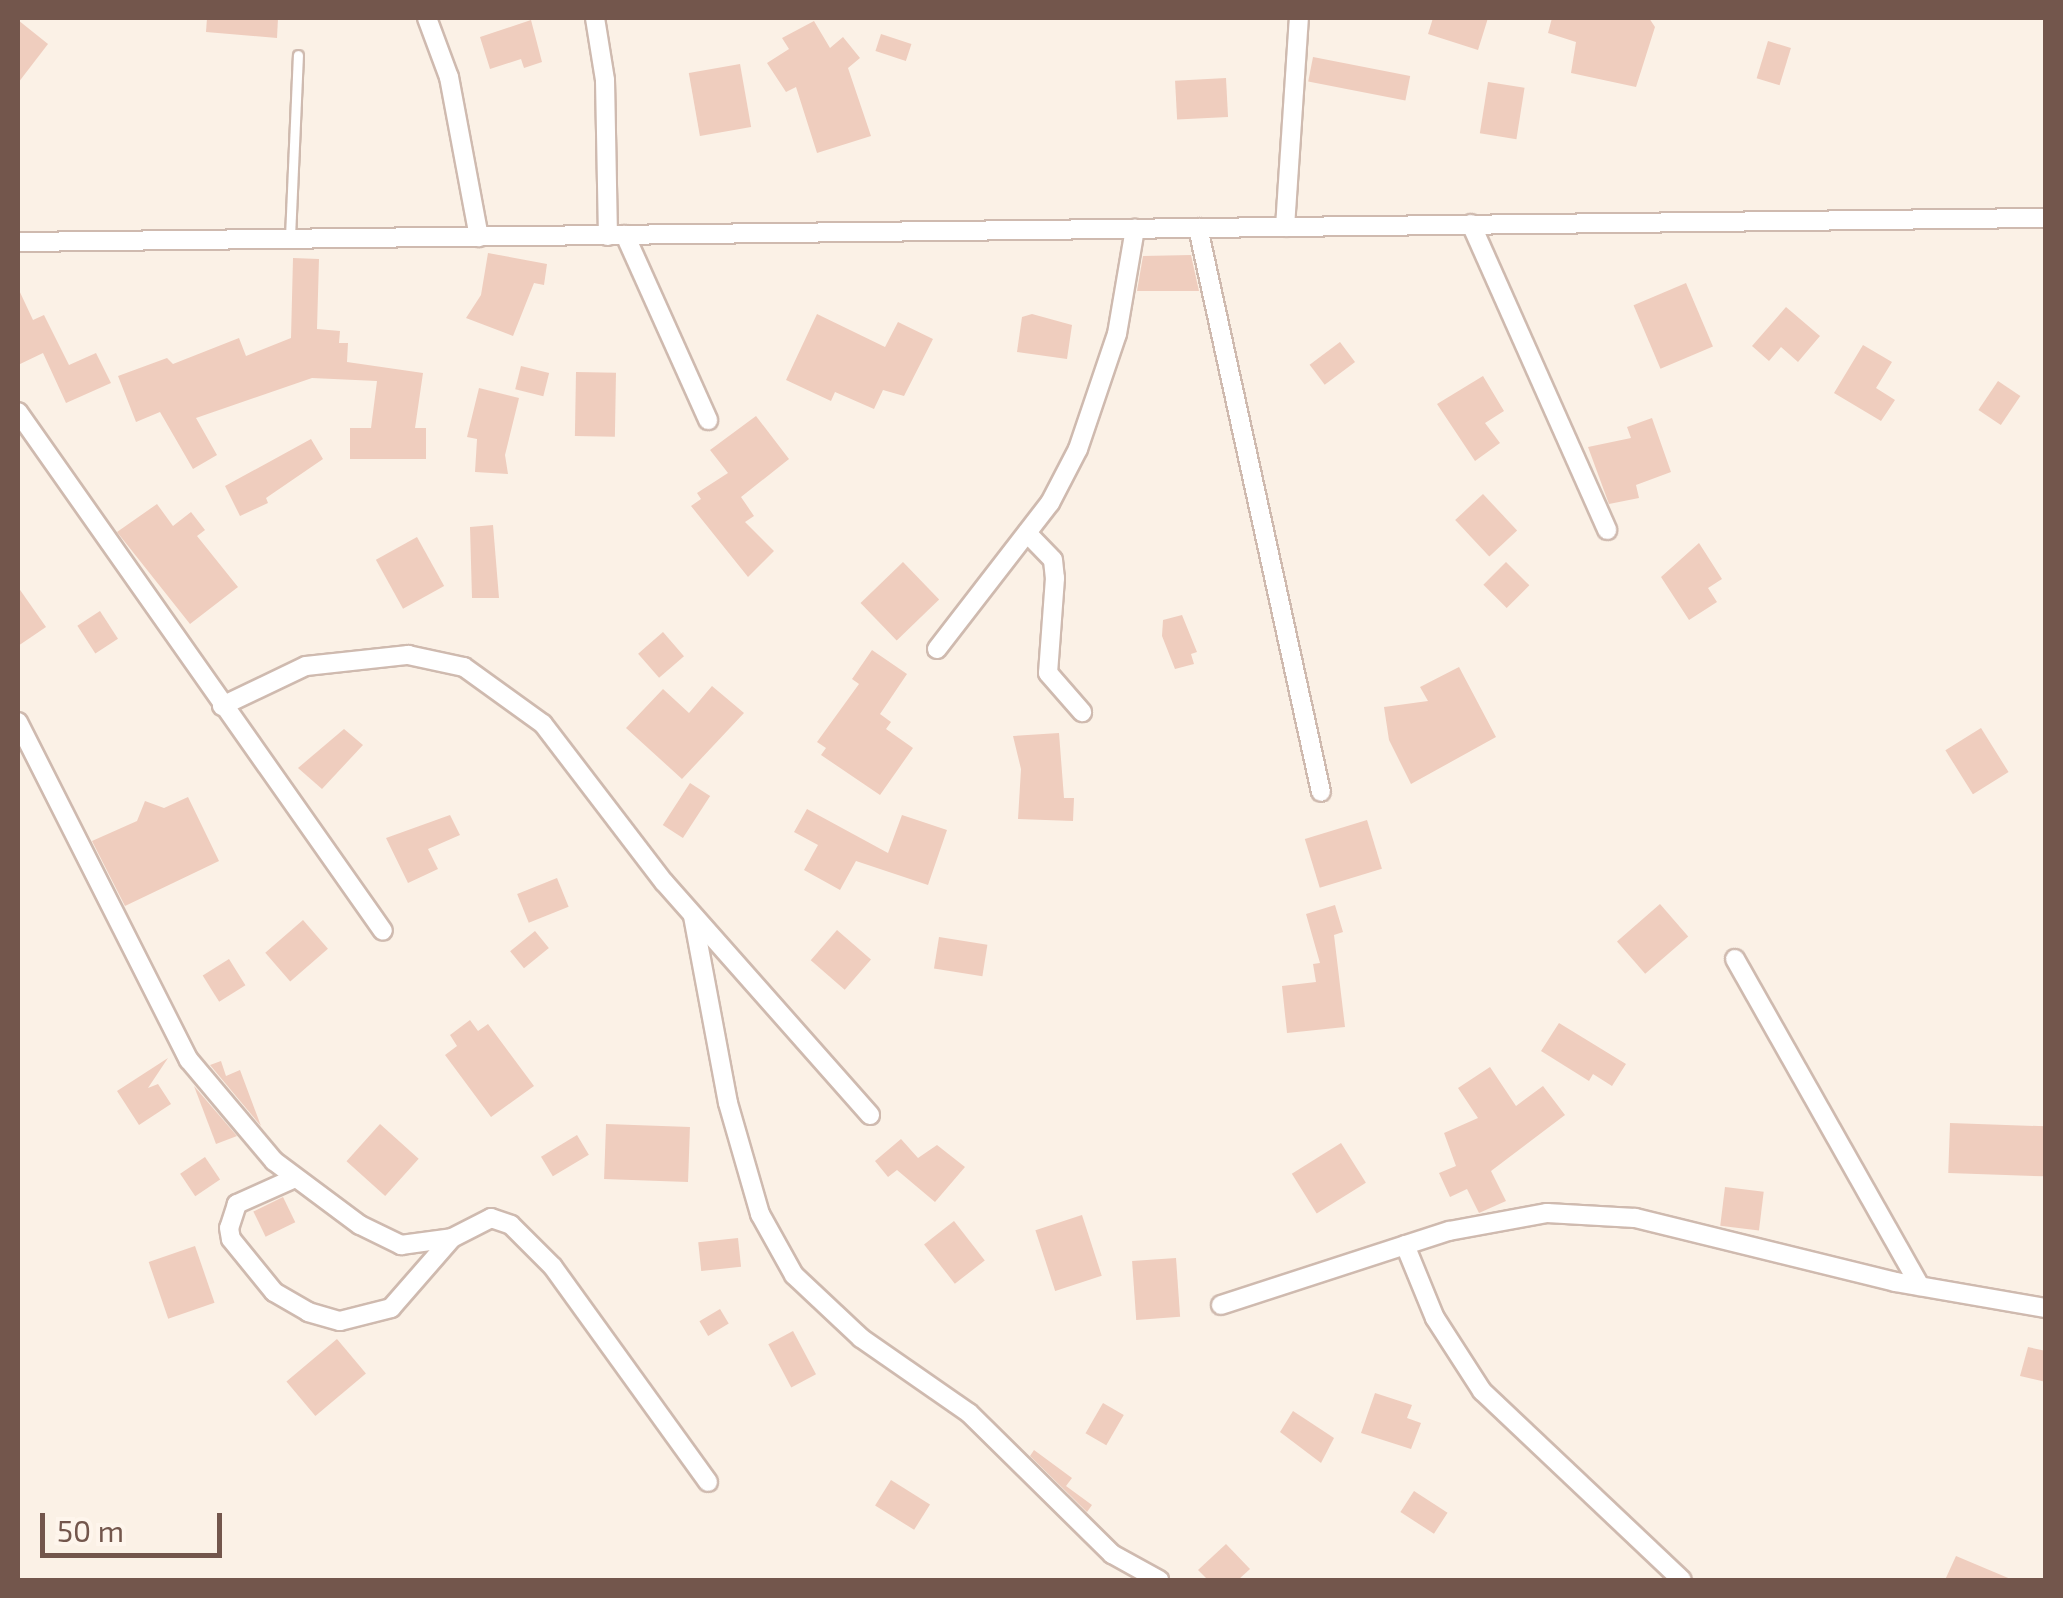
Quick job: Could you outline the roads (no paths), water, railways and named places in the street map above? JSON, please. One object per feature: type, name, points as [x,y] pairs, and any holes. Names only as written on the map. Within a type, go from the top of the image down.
[{"type":"street","points":[[427,18],[449,78],[479,237]]},
{"type":"street","points":[[596,18],[605,80],[616,235],[708,420]]},
{"type":"street","points":[[1285,227],[1299,18]]},
{"type":"street","points":[[18,242],[2046,218]]},
{"type":"street","points":[[1471,224],[1606,530]]},
{"type":"street","points":[[1198,228],[1320,792]]},
{"type":"street","points":[[938,648],[1050,503],[1098,399],[1135,229]]},
{"type":"street","points":[[18,412],[383,931]]},
{"type":"street","points":[[1027,533],[1053,560],[1056,578],[1044,654],[1048,674],[1082,712]]},
{"type":"street","points":[[222,706],[306,666],[408,655],[464,667],[543,724],[692,914],[870,1115]]},
{"type":"street","points":[[18,722],[189,1060],[296,1178],[360,1225],[401,1245],[452,1238],[491,1218],[512,1225],[553,1267],[708,1482]]},
{"type":"street","points":[[692,914],[728,1103],[760,1214],[794,1275],[860,1338],[969,1414],[1112,1554],[1159,1580]]},
{"type":"street","points":[[1736,959],[1920,1286]]},
{"type":"street","points":[[296,1178],[238,1204],[229,1228],[231,1239],[274,1292],[308,1312],[340,1321],[391,1308],[452,1238]]},
{"type":"street","points":[[1221,1305],[1405,1246],[1547,1213],[1635,1218],[1920,1286],[2046,1308]]},
{"type":"street","points":[[1405,1246],[1435,1318],[1482,1391],[1682,1580]]},
{"type":"lane","points":[[290,239],[298,55]]}]
